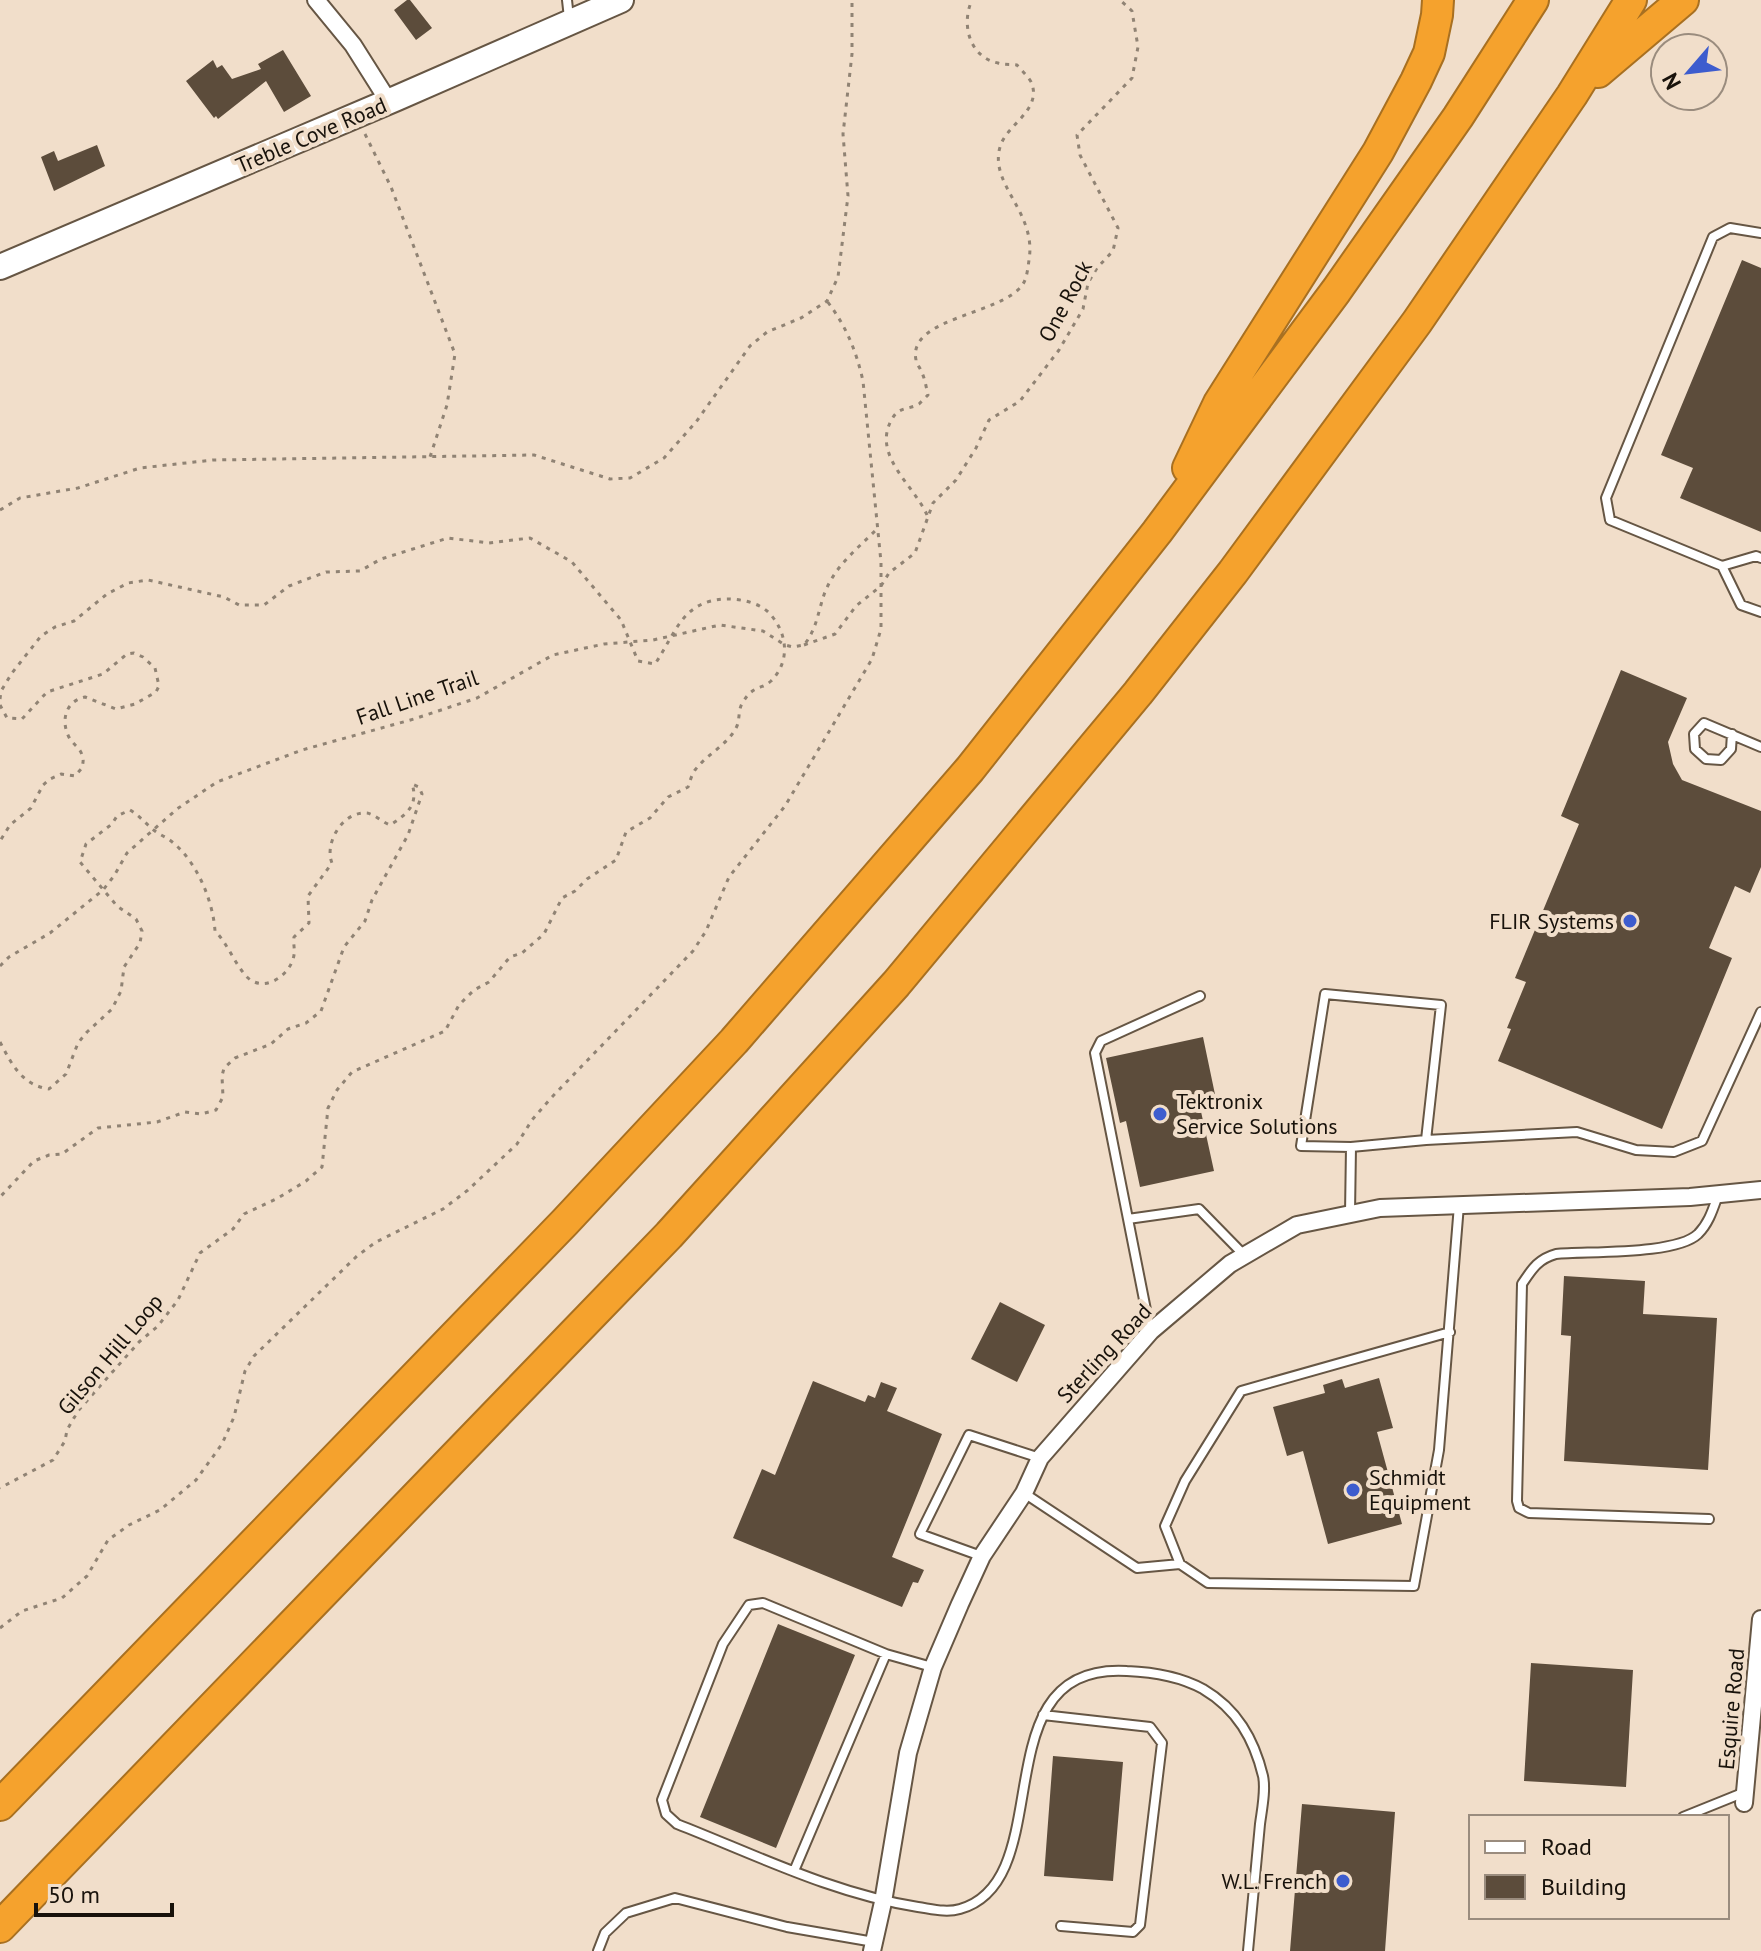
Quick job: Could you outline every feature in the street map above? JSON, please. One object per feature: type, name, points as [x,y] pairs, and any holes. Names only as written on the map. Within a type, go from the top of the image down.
[{"type":"highway","points":[[1157,532],[1219,403],[1324,240],[1401,110],[1429,53],[1438,0]]},
{"type":"highway","points":[[0,1805],[565,1222],[734,1041],[970,769],[1157,532],[1336,291],[1458,117],[1533,0]]},
{"type":"highway","points":[[0,1927],[669,1235],[896,984],[1138,693],[1233,572],[1408,335],[1572,95],[1631,0]]},
{"type":"highway","points":[[1572,95],[1683,0]]},
{"type":"main road","name":"Treble Cove Road","points":[[0,267],[389,102],[568,11],[621,0]]},
{"type":"street","points":[[316,0],[353,45],[389,102]]},
{"type":"street","name":"Sterling Road","points":[[873,1947],[908,1753],[933,1667],[982,1556],[1024,1493],[1040,1458],[1151,1331],[1230,1264],[1297,1225],[1380,1208],[1761,1190]]},
{"type":"street","name":"Esquire Road","points":[[1745,1797],[1756,1732],[1761,1619]]},
{"type":"lane","points":[[1761,233],[1730,228],[1713,237],[1606,498],[1610,520],[1722,566],[1756,556],[1761,558]]},
{"type":"lane","points":[[1722,566],[1741,605],[1761,612]]},
{"type":"lane","points":[[1732,734],[1731,749],[1721,760],[1706,759],[1695,749],[1694,734],[1704,723],[1732,734],[1761,747]]},
{"type":"lane","points":[[1426,1140],[1441,1005],[1325,994],[1301,1146],[1351,1147],[1577,1132],[1636,1150],[1674,1152],[1702,1141],[1761,1012]]},
{"type":"lane","points":[[1151,1331],[1095,1053],[1101,1041],[1200,996]]},
{"type":"lane","points":[[1350,1214],[1351,1147]]},
{"type":"lane","points":[[1709,1519],[1529,1513],[1519,1508],[1522,1284],[1534,1265],[1556,1254],[1642,1250],[1688,1240],[1708,1223],[1719,1194]]},
{"type":"lane","points":[[1450,1332],[1241,1391],[1185,1481],[1165,1526],[1180,1564],[1208,1583],[1414,1586],[1439,1450],[1450,1332],[1459,1204]]},
{"type":"lane","points":[[1128,1219],[1199,1209],[1244,1255]]},
{"type":"lane","points":[[982,1556],[920,1534],[969,1435],[1040,1458]]},
{"type":"lane","points":[[1024,1493],[1137,1568],[1180,1564]]},
{"type":"lane","points":[[933,1667],[886,1654],[763,1603],[749,1605],[723,1644],[662,1800],[666,1814],[677,1824],[794,1871],[883,1902],[940,1911],[955,1910],[978,1900],[1004,1869],[1012,1845],[1035,1732],[1053,1700],[1071,1682],[1088,1674],[1115,1670],[1148,1672],[1185,1680],[1207,1692],[1238,1718],[1254,1744],[1264,1781],[1248,1951]]},
{"type":"lane","points":[[794,1871],[886,1654]]},
{"type":"lane","points":[[1043,1715],[1150,1727],[1162,1743],[1140,1925],[1133,1932],[1061,1926]]},
{"type":"lane","points":[[1689,1815],[1745,1797]]},
{"type":"lane","points":[[598,1951],[605,1933],[626,1913],[675,1898],[873,1947]]},
{"type":"path","points":[[0,510],[20,498],[78,488],[140,468],[213,460],[534,455],[610,479],[630,478],[664,458],[696,422],[750,346],[767,332],[801,318],[827,301],[838,277],[848,196],[843,134],[852,54],[852,0]]},
{"type":"path","name":"One Rock","points":[[927,515],[921,500],[889,459],[887,434],[892,418],[903,407],[919,404],[928,395],[923,373],[915,360],[918,344],[925,333],[988,308],[1014,292],[1022,285],[1030,256],[1027,224],[997,166],[1000,143],[1031,104],[1032,84],[1017,65],[995,63],[976,51],[967,31],[967,11],[972,0]]},
{"type":"path","name":"One Rock","points":[[804,645],[835,634],[856,606],[881,586],[889,573],[915,553],[933,503],[961,472],[989,420],[1020,401],[1059,350],[1083,309],[1092,275],[1113,251],[1118,228],[1080,155],[1077,135],[1132,78],[1138,47],[1132,11],[1120,0]]},
{"type":"path","points":[[356,116],[391,187],[455,354],[447,405],[430,457]]},
{"type":"path","points":[[0,1628],[22,1611],[62,1598],[87,1576],[108,1540],[129,1525],[160,1510],[196,1480],[222,1444],[234,1417],[245,1371],[254,1356],[357,1256],[376,1242],[443,1209],[517,1144],[551,1098],[693,951],[706,931],[729,877],[785,806],[872,659],[881,629],[878,528],[863,381],[856,351],[843,323],[827,301]]},
{"type":"path","points":[[804,645],[814,633],[825,593],[839,565],[878,528]]},
{"type":"path","points":[[0,699],[1,691],[12,673],[41,636],[55,627],[74,621],[107,594],[128,583],[148,580],[224,597],[239,605],[264,605],[289,586],[326,572],[360,571],[381,559],[448,538],[489,543],[530,538],[572,562],[621,620],[638,661],[655,664],[676,625],[694,607],[719,600],[739,599],[767,611],[781,627],[785,645]]},
{"type":"path","name":"Fall Line Trail","points":[[0,966],[9,957],[50,933],[103,890],[127,853],[177,809],[217,782],[302,750],[477,698],[553,655],[720,625],[763,631],[793,647],[804,645]]},
{"type":"path","name":"Gilson Hill Loop","points":[[0,1488],[53,1460],[78,1411],[139,1342],[158,1326],[178,1300],[200,1253],[233,1229],[244,1214],[278,1198],[322,1167],[328,1108],[337,1090],[352,1072],[445,1031],[459,1005],[474,990],[489,982],[510,957],[522,953],[544,934],[562,898],[616,860],[626,832],[650,818],[668,797],[688,787],[695,770],[737,726],[741,705],[754,688],[770,683],[784,660],[785,645]]},
{"type":"path","points":[[0,705],[7,718],[22,719],[47,692],[103,674],[127,654],[143,657],[155,668],[158,676],[156,692],[135,704],[116,709],[85,697],[71,703],[67,708],[65,725],[70,739],[81,751],[82,768],[75,776],[61,774],[43,785],[31,808],[10,825],[0,841]]},
{"type":"path","points":[[0,1042],[21,1077],[36,1087],[49,1089],[66,1074],[78,1043],[112,1009],[121,991],[124,967],[140,943],[142,931],[136,919],[117,906],[80,862],[86,844],[112,824],[117,816],[130,810],[153,830],[171,840],[196,868],[214,912],[215,931],[228,951],[247,977],[256,983],[268,982],[278,980],[285,974],[294,957],[294,937],[309,923],[308,896],[332,863],[328,854],[329,842],[342,823],[367,813],[390,825],[409,812],[416,794],[412,784],[419,787],[422,794],[408,835],[372,900],[365,921],[344,947],[321,1011],[312,1020],[288,1029],[271,1044],[235,1058],[224,1068],[223,1097],[216,1110],[201,1114],[185,1112],[157,1122],[98,1128],[62,1154],[34,1161],[0,1197]]},
{"type":"building","points":[[407,0],[432,28],[416,40],[394,10]]},
{"type":"building","points":[[283,50],[311,96],[284,112],[266,81],[218,119],[216,116],[214,118],[186,81],[213,60],[217,68],[222,65],[232,79],[261,69],[258,64]]},
{"type":"building","points":[[97,145],[105,166],[54,191],[41,157],[54,151],[58,161]]},
{"type":"building","points":[[1742,260],[1761,268],[1761,532],[1680,498],[1693,468],[1661,455]]},
{"type":"building","name":"FLIR Systems","points":[[1621,670],[1687,698],[1668,742],[1673,764],[1682,780],[1761,811],[1761,867],[1750,893],[1735,886],[1709,948],[1732,958],[1662,1129],[1498,1061],[1511,1029],[1507,1028],[1526,982],[1515,978],[1579,824],[1561,816]]},
{"type":"building","name":"Tektronix Service Solutions","points":[[1203,1037],[1217,1104],[1200,1107],[1214,1171],[1140,1187],[1126,1121],[1120,1123],[1106,1058]]},
{"type":"building","points":[[1564,1276],[1645,1281],[1643,1314],[1717,1318],[1708,1470],[1564,1461],[1571,1336],[1561,1335]]},
{"type":"building","points":[[1000,1302],[1045,1325],[1017,1382],[971,1359]]},
{"type":"building","name":"Schmidt Equipment","points":[[1379,1378],[1393,1428],[1377,1432],[1402,1524],[1328,1544],[1303,1451],[1287,1456],[1273,1407],[1325,1393],[1323,1385],[1342,1379],[1345,1388]]},
{"type":"building","points":[[813,1381],[865,1402],[868,1395],[875,1398],[881,1382],[897,1388],[887,1411],[942,1434],[892,1557],[924,1570],[918,1583],[913,1582],[902,1607],[733,1538],[762,1469],[775,1475]]},
{"type":"building","points":[[778,1624],[855,1655],[776,1848],[700,1817]]},
{"type":"building","points":[[1531,1663],[1633,1670],[1626,1787],[1524,1781]]},
{"type":"building","points":[[1053,1756],[1123,1762],[1113,1881],[1044,1876]]},
{"type":"building","name":"W.L. French","points":[[1302,1804],[1395,1812],[1385,1951],[1290,1951]]},
{"type":"place","name":"FLIR Systems","points":[[1630,921]]},
{"type":"place","name":"Tektronix Service Solutions","points":[[1160,1114]]},
{"type":"place","name":"Schmidt Equipment","points":[[1353,1490]]},
{"type":"place","name":"W.L. French","points":[[1343,1881]]}]
